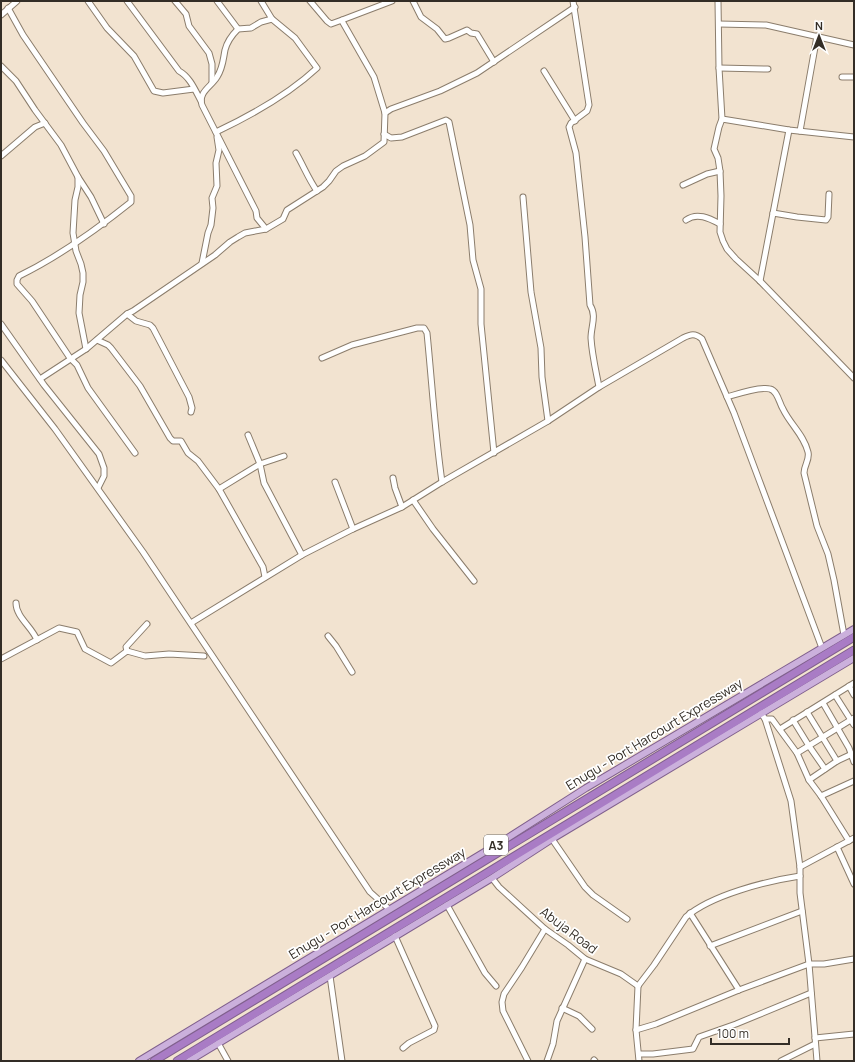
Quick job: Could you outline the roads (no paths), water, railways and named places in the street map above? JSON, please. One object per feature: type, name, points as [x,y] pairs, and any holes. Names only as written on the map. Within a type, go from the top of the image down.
[{"type":"highway","name":"Enugu - Port Harcourt Expressway","points":[[154,1061],[854,637]]},
{"type":"highway","name":"A3","points":[[177,1061],[854,650]]},
{"type":"main road","name":"Enugu - Port Harcourt Expressway","points":[[139,1061],[506,839],[586,788],[854,629]]},
{"type":"main road","name":"A3","points":[[188,1061],[492,878],[552,839],[854,658]]},
{"type":"street","points":[[1,15],[17,1]]},
{"type":"street","points":[[88,1],[107,28],[134,56],[154,91],[163,93],[194,89]]},
{"type":"street","points":[[127,1],[179,71],[184,73],[188,78],[256,211],[257,218],[266,229]]},
{"type":"street","points":[[175,1],[186,14],[189,26],[209,54],[212,64],[212,82]]},
{"type":"street","points":[[217,1],[238,29]]},
{"type":"street","points":[[216,132],[276,100],[317,68],[294,38],[272,19],[261,1]]},
{"type":"street","points":[[310,1],[331,24],[392,1]]},
{"type":"street","points":[[413,1],[421,17],[437,29],[445,38],[449,38],[467,30],[471,34],[476,34],[494,62]]},
{"type":"street","points":[[573,1],[589,105],[587,111],[571,123],[569,127],[576,153],[585,237],[590,305],[594,318],[591,336],[599,387]]},
{"type":"street","points":[[718,1],[719,68],[722,119],[714,149],[718,158],[720,171],[720,232],[723,241],[727,249],[736,259],[760,281],[854,378]]},
{"type":"street","points":[[385,113],[391,109],[447,88],[477,73],[575,7]]},
{"type":"street","points":[[8,8],[23,35],[83,124],[104,152],[131,196],[131,202],[104,224],[46,262],[19,276],[17,284],[32,301],[71,360],[80,370],[88,388],[134,453]]},
{"type":"street","points":[[201,101],[203,92],[217,78],[222,67],[227,44],[238,29],[251,28],[261,22],[272,19]]},
{"type":"street","points":[[342,20],[342,23],[374,77],[385,113],[384,142]]},
{"type":"street","points":[[719,24],[766,25],[854,45]]},
{"type":"street","points":[[800,131],[817,36]]},
{"type":"street","points":[[1,66],[16,81],[61,145],[78,177],[91,197],[104,224]]},
{"type":"street","points":[[719,68],[768,69]]},
{"type":"street","points":[[544,71],[575,121]]},
{"type":"street","points":[[842,77],[854,77]]},
{"type":"street","points":[[722,119],[789,130],[854,137]]},
{"type":"street","points":[[40,379],[71,360],[127,314],[134,311],[215,255],[230,242],[245,233],[266,229],[283,219],[287,210],[330,181],[336,171],[343,166],[365,156],[390,138],[402,137],[446,120],[450,122],[470,225],[473,260],[480,289],[481,324],[494,453]]},
{"type":"street","points":[[1,156],[36,127],[45,123]]},
{"type":"street","points":[[760,281],[789,130]]},
{"type":"street","points":[[202,263],[211,225],[213,208],[212,198],[217,186],[216,163],[219,150],[216,132]]},
{"type":"street","points":[[384,134],[390,138]]},
{"type":"street","points":[[296,153],[310,178],[311,183],[317,191]]},
{"type":"street","points":[[682,185],[707,174],[720,171]]},
{"type":"street","points":[[78,177],[73,231],[76,253],[82,264],[83,273],[79,313],[86,349]]},
{"type":"street","points":[[773,213],[826,220],[828,218],[829,194]]},
{"type":"street","points":[[523,198],[531,292],[541,348],[542,377],[548,421]]},
{"type":"street","points":[[686,220],[699,215],[720,224]]},
{"type":"street","points":[[127,314],[136,321],[150,325],[153,328],[189,397],[192,408],[191,412]]},
{"type":"street","points":[[1,324],[40,379],[101,458],[104,468],[104,476],[98,488]]},
{"type":"street","points":[[322,358],[352,345],[418,328],[424,328],[427,333],[433,391],[434,419],[442,482]]},
{"type":"street","points":[[191,623],[302,555],[353,529],[402,507],[442,482],[548,421],[599,387],[683,338],[692,334],[697,334],[702,338],[727,397],[822,648]]},
{"type":"street","points":[[97,340],[111,348],[140,386],[168,436],[173,441],[181,441],[188,454],[198,461],[219,489],[263,567],[265,577]]},
{"type":"street","points":[[1,360],[55,429],[98,488],[191,623],[370,892],[390,909]]},
{"type":"street","points":[[727,397],[757,389],[768,388],[772,390],[777,395],[785,413],[804,441],[808,452],[808,460],[804,473],[818,526],[828,554],[844,635]]},
{"type":"street","points":[[248,435],[260,464],[264,482],[302,555]]},
{"type":"street","points":[[219,489],[260,464],[284,456]]},
{"type":"street","points":[[393,478],[402,507]]},
{"type":"street","points":[[335,482],[353,529]]},
{"type":"street","points":[[413,500],[433,529],[474,581]]},
{"type":"street","points":[[16,603],[18,613],[34,633],[37,640]]},
{"type":"street","points":[[127,651],[126,647],[147,624]]},
{"type":"street","points":[[1,659],[59,628],[77,632],[85,649],[111,663],[127,651]]},
{"type":"street","points":[[328,636],[352,672]]},
{"type":"street","points":[[127,651],[146,656],[169,654],[204,656]]},
{"type":"street","points":[[780,729],[852,685],[854,694]]},
{"type":"street","points":[[835,695],[852,719],[854,725]]},
{"type":"street","points":[[809,780],[837,761],[853,758],[823,703]]},
{"type":"street","points":[[806,712],[837,761]]},
{"type":"street","points":[[761,713],[765,719],[791,801],[800,867],[802,911],[809,964],[817,1061]]},
{"type":"street","points":[[765,719],[772,719],[797,753],[809,780],[821,796],[849,841]]},
{"type":"street","points":[[797,753],[852,719]]},
{"type":"street","points":[[793,720],[809,746],[826,769]]},
{"type":"street","points":[[821,796],[854,781]]},
{"type":"street","points":[[800,867],[823,853],[854,838]]},
{"type":"street","points":[[552,839],[585,887],[593,895],[627,919]]},
{"type":"street","points":[[837,847],[854,884]]},
{"type":"street","points":[[639,1061],[636,1030],[638,986],[654,965],[686,916],[712,901],[741,890],[785,878],[800,876]]},
{"type":"street","name":"Abuja Road","points":[[492,878],[545,929],[585,959],[621,974],[638,986]]},
{"type":"street","points":[[447,905],[485,973],[496,986]]},
{"type":"street","points":[[710,946],[802,911]]},
{"type":"street","points":[[690,913],[739,990]]},
{"type":"street","points":[[528,1061],[503,1011],[503,998],[504,994],[545,929]]},
{"type":"street","points":[[395,936],[435,1026],[434,1030],[409,1042],[403,1048]]},
{"type":"street","points":[[547,1061],[553,1044],[557,1021],[585,959]]},
{"type":"street","points":[[636,1030],[656,1024],[739,990],[809,964],[824,964],[854,959]]},
{"type":"street","points":[[330,976],[342,1061]]},
{"type":"street","points":[[639,1054],[653,1054],[693,1049],[699,1037],[736,1024],[811,993]]},
{"type":"street","points":[[562,1008],[579,1016],[592,1029]]},
{"type":"street","points":[[815,1038],[854,1034]]},
{"type":"street","points":[[218,1043],[228,1061]]},
{"type":"street","points":[[781,1061],[815,1044]]}]
